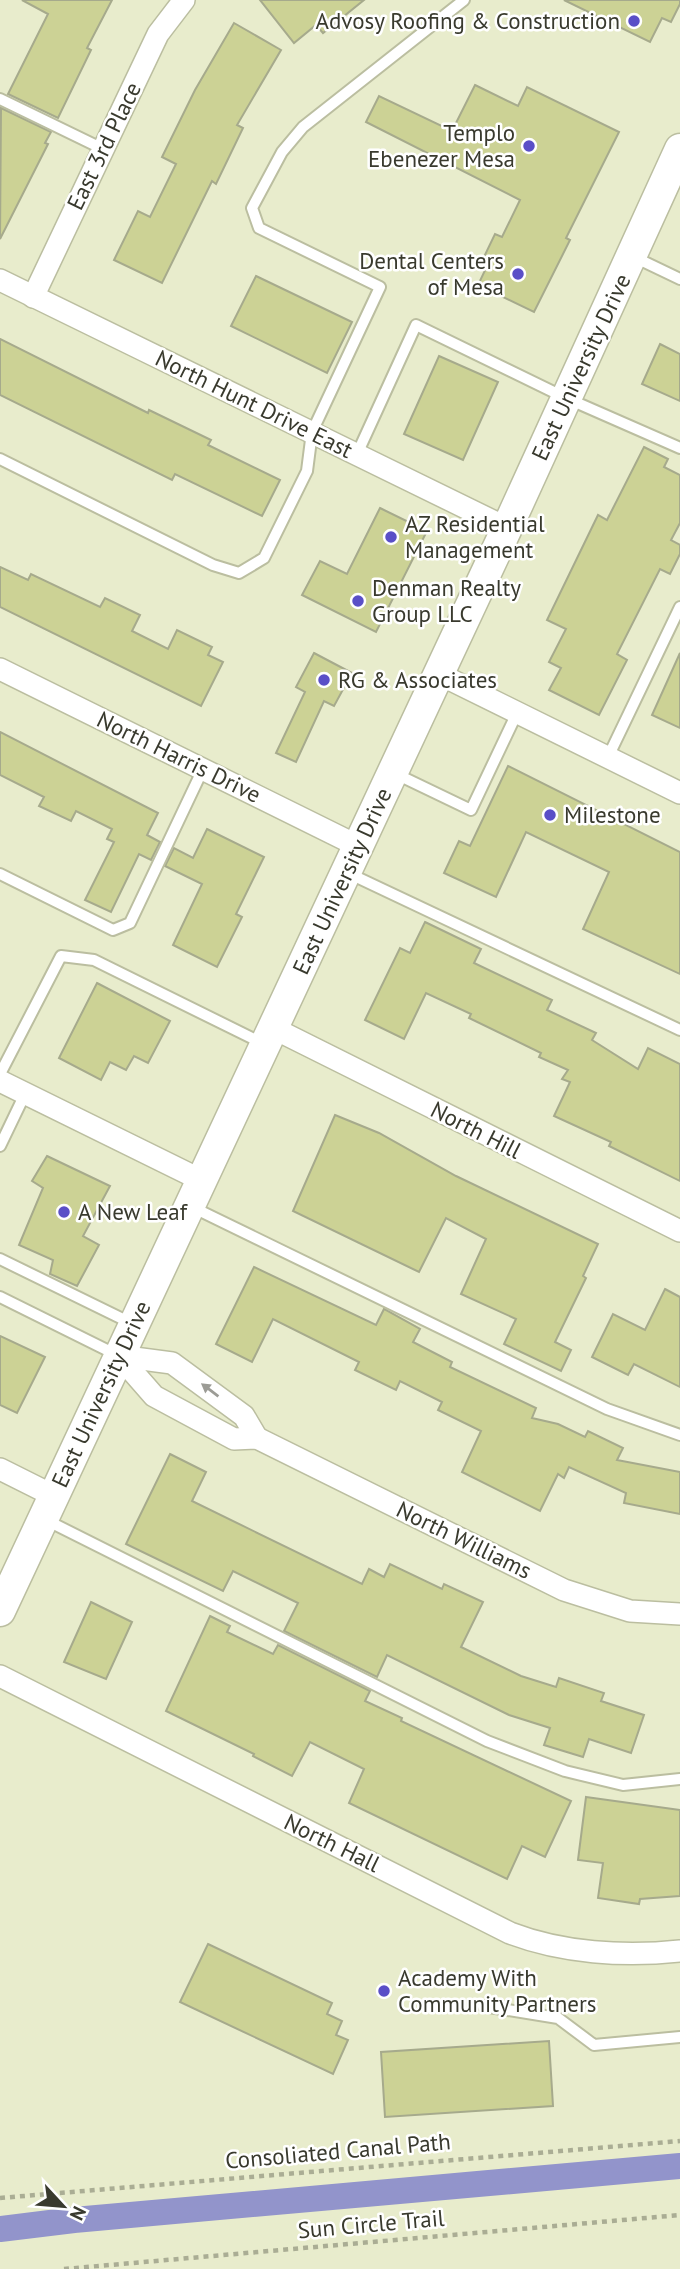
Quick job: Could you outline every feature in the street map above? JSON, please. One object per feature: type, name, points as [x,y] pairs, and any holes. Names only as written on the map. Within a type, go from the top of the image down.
[{"type":"main road","name":"East University Drive","points":[[0,1611],[507,528],[680,149]]},
{"type":"street","name":"East 3rd Place","points":[[33,297],[101,148],[158,33],[184,0]]},
{"type":"street","name":"North Hunt Drive East","points":[[0,280],[507,528]]},
{"type":"street","name":"North Harris Drive","points":[[0,668],[203,769],[352,859]]},
{"type":"street","points":[[439,674],[680,793]]},
{"type":"street","name":"North Hill","points":[[269,1036],[680,1231]]},
{"type":"street","points":[[0,1081],[196,1193]]},
{"type":"street","name":"North Williams","points":[[119,1356],[172,1363],[244,1416],[257,1438]]},
{"type":"street","name":"North Williams","points":[[119,1356],[154,1396],[234,1439],[257,1438],[565,1590],[630,1611],[680,1614]]},
{"type":"street","points":[[0,1469],[48,1507]]},
{"type":"street","name":"North Hall","points":[[0,1675],[510,1933],[540,1944],[601,1952],[680,1951]]},
{"type":"lane","points":[[0,459],[213,565],[239,573],[264,558],[307,471],[312,432],[380,287],[258,228],[252,208],[282,152],[303,127],[464,0]]},
{"type":"lane","points":[[0,99],[101,148]]},
{"type":"lane","points":[[631,256],[680,279]]},
{"type":"lane","points":[[357,454],[416,325],[566,398],[680,448]]},
{"type":"lane","points":[[608,757],[680,607]]},
{"type":"lane","points":[[393,772],[471,810],[517,713]]},
{"type":"lane","points":[[0,874],[113,930],[130,923],[203,769]]},
{"type":"lane","points":[[352,859],[680,1030]]},
{"type":"lane","points":[[0,1074],[61,956],[94,960],[269,1036]]},
{"type":"lane","points":[[0,1146],[25,1094]]},
{"type":"lane","points":[[196,1193],[607,1409],[680,1435]]},
{"type":"lane","points":[[0,1259],[134,1325]]},
{"type":"lane","points":[[0,1297],[119,1356]]},
{"type":"lane","points":[[48,1507],[487,1741],[565,1771],[623,1785],[680,1779]]},
{"type":"lane","points":[[483,2006],[558,2018],[594,2045],[680,2037]]},
{"type":"path","name":"Consoliated Canal Path","points":[[0,2198],[680,2141]]},
{"type":"path","name":"Sun Circle Trail","points":[[64,2269],[680,2215]]},
{"type":"building","points":[[22,0],[112,0],[87,48],[91,50],[58,118],[8,94],[48,14]]},
{"type":"building","points":[[260,0],[364,0],[323,33],[316,25],[294,43]]},
{"type":"building","name":"Advosy Roofing & Construction","points":[[564,0],[680,0],[680,4],[671,22],[662,18],[650,42]]},
{"type":"building","points":[[234,23],[281,50],[237,125],[243,128],[216,184],[212,181],[162,283],[114,260],[138,211],[150,217],[176,164],[162,157],[195,90]]},
{"type":"building","name":"Templo Ebenezer Mesa","points":[[475,85],[518,106],[527,87],[619,132],[566,238],[570,240],[534,312],[478,285],[489,262],[483,259],[495,234],[502,237],[520,200],[366,122],[379,96],[452,131]]},
{"type":"building","points":[[1,108],[51,132],[45,143],[48,144],[0,239]]},
{"type":"building","points":[[256,276],[352,322],[327,373],[231,326]]},
{"type":"building","points":[[0,339],[148,413],[149,410],[211,440],[208,445],[280,480],[262,516],[175,474],[172,480],[0,395]]},
{"type":"building","points":[[660,344],[680,354],[680,401],[642,384]]},
{"type":"building","points":[[439,356],[498,382],[463,460],[404,434]]},
{"type":"building","points":[[644,447],[668,459],[664,467],[680,475],[680,523],[671,540],[680,545],[680,554],[670,574],[660,569],[617,654],[627,660],[599,715],[549,690],[561,668],[549,662],[566,629],[547,620],[598,515],[607,520]]},
{"type":"building","points":[[380,508],[427,531],[376,632],[302,595],[320,561],[347,574]]},
{"type":"building","points":[[0,567],[28,580],[31,574],[100,607],[105,598],[140,615],[132,631],[168,649],[177,630],[212,647],[208,655],[223,662],[201,706],[0,607]]},
{"type":"building","points":[[314,653],[352,673],[334,706],[324,701],[296,762],[276,753],[305,692],[296,687]]},
{"type":"building","points":[[680,653],[680,728],[652,715]]},
{"type":"building","points":[[0,732],[158,813],[147,835],[160,842],[151,860],[139,854],[111,912],[85,900],[114,842],[107,839],[112,829],[76,811],[71,821],[39,806],[44,797],[0,775]]},
{"type":"building","points":[[508,766],[680,852],[680,974],[583,929],[609,872],[526,832],[496,897],[444,873],[459,841],[470,846]]},
{"type":"building","points":[[207,829],[264,857],[236,914],[242,917],[217,967],[173,945],[202,884],[165,866],[174,848],[193,858]]},
{"type":"building","points":[[425,922],[481,949],[474,963],[552,1000],[547,1010],[596,1033],[592,1040],[638,1069],[648,1048],[680,1064],[680,1181],[609,1146],[611,1142],[554,1116],[570,1082],[562,1079],[568,1070],[539,1057],[541,1053],[469,1018],[471,1014],[426,993],[404,1039],[365,1020],[400,948],[410,953]]},
{"type":"building","points":[[97,983],[170,1021],[148,1063],[134,1056],[126,1070],[110,1062],[101,1080],[59,1058]]},
{"type":"building","points":[[335,1115],[379,1133],[456,1176],[598,1244],[583,1276],[586,1278],[555,1342],[571,1350],[561,1371],[504,1344],[516,1319],[461,1294],[486,1239],[446,1218],[419,1272],[293,1211]]},
{"type":"building","name":"A New Leaf","points":[[47,1156],[110,1186],[83,1236],[99,1245],[77,1286],[50,1274],[53,1260],[19,1245],[43,1188],[32,1181]]},
{"type":"building","points":[[254,1267],[376,1325],[384,1309],[420,1329],[413,1342],[452,1362],[450,1367],[536,1408],[532,1418],[558,1424],[585,1437],[588,1431],[623,1448],[617,1460],[680,1472],[680,1514],[624,1503],[626,1493],[569,1467],[564,1478],[558,1474],[540,1511],[462,1472],[481,1431],[438,1410],[442,1402],[400,1381],[396,1390],[355,1370],[359,1362],[273,1319],[252,1362],[216,1344]]},
{"type":"building","points":[[665,1289],[680,1297],[680,1387],[634,1364],[628,1375],[592,1357],[613,1314],[645,1330]]},
{"type":"building","points":[[0,1336],[45,1357],[17,1413],[0,1405]]},
{"type":"building","points":[[170,1454],[206,1472],[192,1501],[362,1584],[369,1569],[384,1577],[390,1564],[442,1589],[444,1584],[483,1602],[461,1647],[521,1676],[556,1687],[559,1678],[604,1693],[601,1701],[644,1715],[631,1753],[589,1739],[583,1757],[544,1745],[550,1728],[509,1715],[387,1655],[377,1677],[284,1631],[298,1603],[233,1571],[223,1591],[126,1544]]},
{"type":"building","points":[[91,1602],[132,1622],[106,1679],[64,1662]]},
{"type":"building","points":[[210,1616],[230,1626],[227,1632],[273,1654],[278,1645],[370,1691],[365,1701],[402,1718],[401,1721],[571,1801],[545,1857],[522,1846],[507,1879],[349,1803],[364,1769],[310,1742],[292,1776],[253,1756],[254,1754],[166,1711]]},
{"type":"building","points":[[586,1797],[680,1810],[680,1896],[640,1899],[639,1904],[598,1898],[603,1863],[578,1860]]},
{"type":"building","points":[[208,1944],[332,2003],[327,2014],[342,2021],[336,2035],[348,2040],[333,2074],[180,2002]]},
{"type":"building","points":[[549,2041],[553,2106],[385,2117],[381,2052]]},
{"type":"waterway","points":[[0,2229],[74,2220],[680,2166]]},
{"type":"place","name":"Advosy Roofing & Construction","points":[[634,21]]},
{"type":"place","name":"Templo Ebenezer Mesa","points":[[529,146]]},
{"type":"place","name":"Dental Centers of Mesa","points":[[518,274]]},
{"type":"place","name":"AZ Residential Management","points":[[391,537]]},
{"type":"place","name":"Denman Realty Group LLC","points":[[358,601]]},
{"type":"place","name":"RG & Associates","points":[[324,680]]},
{"type":"place","name":"Milestone","points":[[550,815]]},
{"type":"place","name":"A New Leaf","points":[[64,1212]]},
{"type":"place","name":"Academy With Community Partners","points":[[384,1991]]}]
